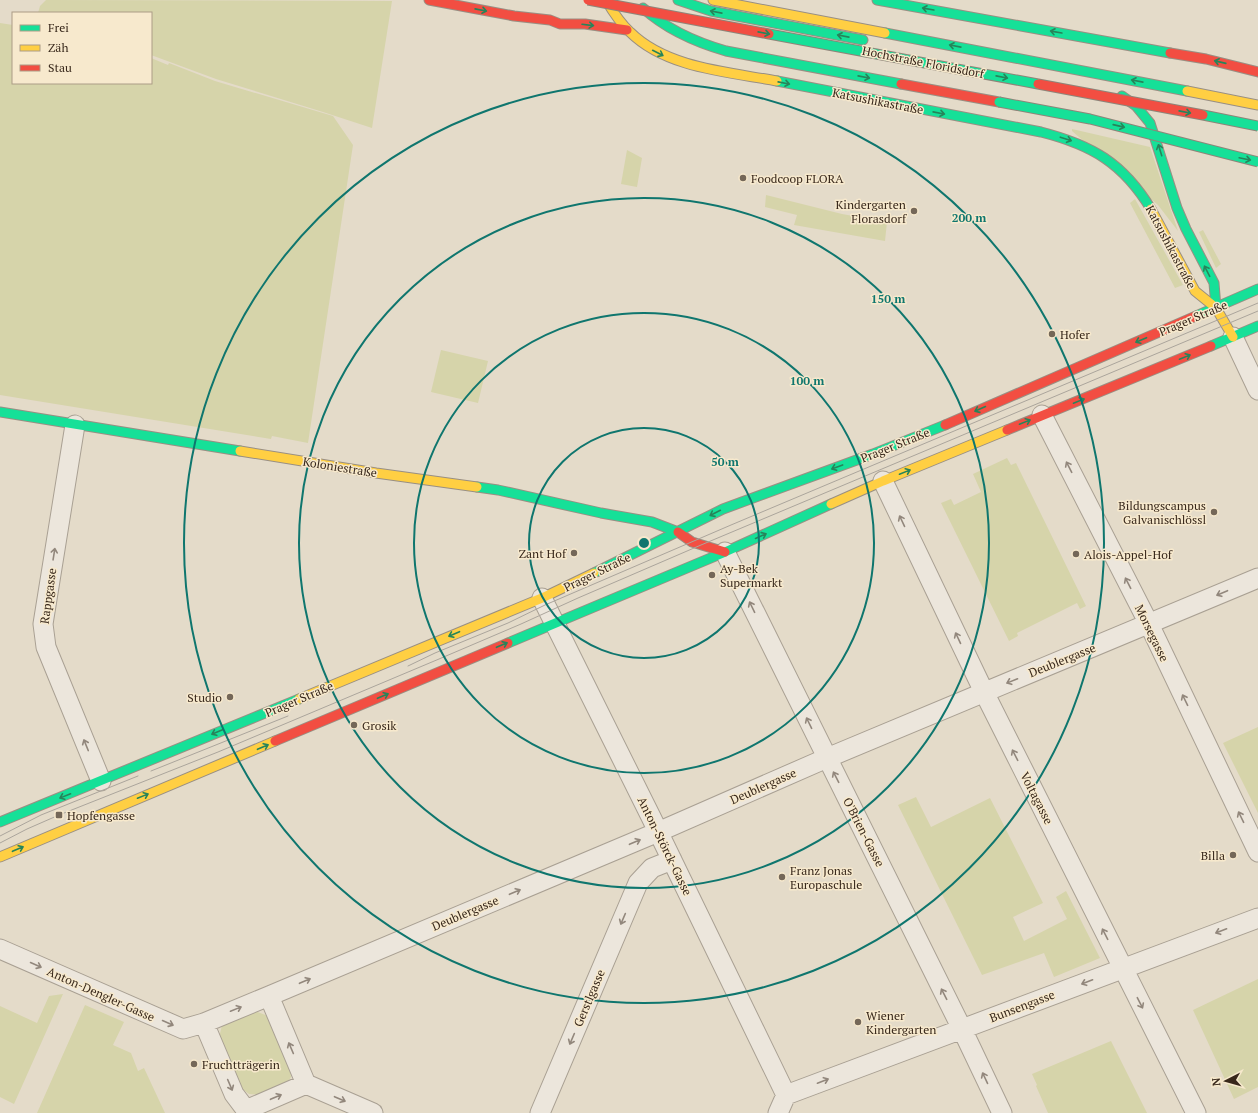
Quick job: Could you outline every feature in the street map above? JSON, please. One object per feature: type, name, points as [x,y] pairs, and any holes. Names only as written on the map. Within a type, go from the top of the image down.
[{"type":"main road","points":[[428,0],[514,16],[550,20],[560,24],[585,24],[626,30]]},
{"type":"main road","points":[[587,4],[598,0]]},
{"type":"main road","name":"Katsushikastraße","points":[[606,0],[613,13],[626,30],[642,43],[656,53],[686,64],[1041,132],[1075,141],[1089,148],[1102,155],[1115,165],[1138,189],[1151,208],[1196,293],[1216,308]]},
{"type":"main road","points":[[635,0],[659,22],[690,39],[726,51],[1090,119],[1258,162]]},
{"type":"main road","points":[[678,0],[711,11],[872,42]]},
{"type":"main road","name":"Hochstraße Floridsdorf","points":[[713,0],[1258,105]]},
{"type":"main road","points":[[877,0],[1206,59],[1258,72]]},
{"type":"main road","name":"Hochstraße Floridsdorf","points":[[587,4],[1087,92],[1258,126]]},
{"type":"main road","points":[[550,20],[560,14]]},
{"type":"main road","name":"Katsushikastraße","points":[[1101,87],[1130,100],[1150,123],[1177,208],[1214,283],[1216,308]]},
{"type":"main road","name":"Prager Straße","points":[[0,822],[102,785],[542,598],[723,509],[873,454],[938,428],[1258,289]]},
{"type":"main road","points":[[1216,308],[1232,337]]},
{"type":"main road","points":[[0,856],[106,807],[246,754],[725,552],[883,481],[1258,326]]},
{"type":"main road","name":"Koloniestraße","points":[[0,412],[376,473],[498,490],[602,513],[652,522],[678,532],[692,542],[725,552]]},
{"type":"street","points":[[1232,337],[1258,390]]},
{"type":"street","name":"Morsegasse","points":[[1042,415],[1149,624],[1258,852]]},
{"type":"street","name":"Rappgasse","points":[[75,425],[43,624],[46,647],[102,785]]},
{"type":"street","name":"Voltagasse","points":[[883,481],[984,692],[1196,1113]]},
{"type":"street","name":"O'Brien-Gasse","points":[[725,552],[962,1029],[1002,1113]]},
{"type":"street","name":"Deublergasse","points":[[204,1023],[658,832],[827,758],[1258,578]]},
{"type":"street","name":"Anton-Störck-Gasse","points":[[542,598],[672,860],[786,1095]]},
{"type":"street","name":"Gerstlgasse","points":[[540,1113],[638,883],[652,868],[672,860]]},
{"type":"street","name":"Bunsengasse","points":[[786,1095],[1258,918]]},
{"type":"street","name":"Anton-Dengler-Gasse","points":[[0,949],[183,1030],[204,1023]]},
{"type":"street","points":[[269,996],[306,1084],[373,1113]]},
{"type":"street","points":[[204,1023],[234,1094],[246,1111],[306,1084]]},
{"type":"street","points":[[778,1113],[786,1095]]},
{"type":"shaded area","points":[[46,0],[392,1],[372,128],[216,79],[152,55],[152,12],[38,12],[40,6]]},
{"type":"shaded area","points":[[0,23],[12,25],[12,84],[152,84],[152,58],[168,65],[169,63],[215,81],[333,116],[353,145],[308,443],[272,436],[271,439],[0,395]]},
{"type":"shaded area","points":[[1072,129],[1150,147],[1178,231],[1158,205],[1072,131]]},
{"type":"shaded area","points":[[627,150],[642,158],[637,187],[621,184]]},
{"type":"shaded area","points":[[766,195],[842,214],[887,222],[885,241],[794,225],[797,215],[765,207]]},
{"type":"shaded area","points":[[1135,199],[1183,285],[1175,288],[1130,203]]},
{"type":"shaded area","points":[[1203,230],[1221,264],[1216,268],[1199,232]]},
{"type":"shaded area","points":[[441,350],[488,361],[478,403],[431,392]]},
{"type":"shaded area","points":[[1007,458],[1011,465],[1016,463],[1086,606],[1080,609],[1077,603],[1017,633],[1018,636],[1009,641],[941,503],[951,499],[954,505],[981,492],[973,474]]},
{"type":"shaded area","points":[[1258,727],[1258,813],[1223,743]]},
{"type":"shaded area","points":[[916,797],[931,827],[990,798],[1043,903],[1013,917],[1024,941],[1067,919],[1056,897],[1066,891],[1100,958],[1054,977],[1044,953],[982,975],[898,805]]},
{"type":"shaded area","points":[[1258,979],[1258,1087],[1234,1099],[1193,1010]]},
{"type":"shaded area","points":[[63,994],[14,1104],[0,1097],[0,1006],[37,1023],[49,996]]},
{"type":"shaded area","points":[[85,1005],[124,1022],[113,1045],[131,1053],[138,1071],[144,1068],[165,1113],[37,1113]]},
{"type":"shaded area","points":[[255,1011],[268,1016],[289,1061],[291,1077],[286,1086],[265,1095],[249,1094],[241,1088],[219,1038],[222,1025]]},
{"type":"shaded area","points":[[1111,1041],[1147,1113],[1048,1113],[1032,1074]]},
{"type":"tram line","points":[[408,666],[731,525],[1258,303]]},
{"type":"tram line","points":[[0,843],[59,815],[218,752],[521,624],[701,545],[1258,311]]},
{"type":"tram line","points":[[151,771],[288,716]]},
{"type":"tram line","points":[[0,836],[41,815],[138,776]]},
{"type":"traffic: fast","points":[[678,0],[711,11],[863,40]]},
{"type":"traffic: fast","points":[[877,0],[1170,53]]},
{"type":"traffic: fast","points":[[643,8],[652,16],[672,29],[703,44],[726,51],[901,84]]},
{"type":"traffic: fast","points":[[885,33],[1187,91]]},
{"type":"traffic: fast","points":[[769,34],[1038,84]]},
{"type":"traffic: fast","points":[[777,81],[1041,132],[1059,137],[1076,143],[1105,158],[1129,179],[1151,209]]},
{"type":"traffic: fast","points":[[1122,96],[1136,106],[1150,123],[1177,208],[1186,229],[1214,283],[1216,308]]},
{"type":"traffic: fast","points":[[999,102],[1090,119],[1258,162]]},
{"type":"traffic: fast","points":[[1203,115],[1258,126]]},
{"type":"traffic: fast","points":[[1196,316],[1258,289]]},
{"type":"traffic: fast","points":[[1211,346],[1258,326]]},
{"type":"traffic: fast","points":[[0,412],[240,451]]},
{"type":"traffic: fast","points":[[594,573],[723,509],[873,454],[945,425]]},
{"type":"traffic: fast","points":[[477,487],[652,522],[678,532]]},
{"type":"traffic: fast","points":[[508,643],[725,552],[831,504]]},
{"type":"traffic: fast","points":[[0,822],[299,699]]},
{"type":"traffic: slow","points":[[606,0],[626,29],[661,54],[699,67],[777,81]]},
{"type":"traffic: slow","points":[[713,0],[885,33]]},
{"type":"traffic: slow","points":[[1187,91],[1258,105]]},
{"type":"traffic: slow","points":[[1151,209],[1195,291],[1216,308],[1233,337]]},
{"type":"traffic: slow","points":[[831,504],[1007,430]]},
{"type":"traffic: slow","points":[[240,451],[376,473],[477,487]]},
{"type":"traffic: slow","points":[[299,699],[542,598],[594,573]]},
{"type":"traffic: slow","points":[[0,857],[275,741]]},
{"type":"traffic: jam","points":[[429,0],[514,16],[550,20],[560,24],[585,24],[627,30]]},
{"type":"traffic: jam","points":[[588,0],[769,34]]},
{"type":"traffic: jam","points":[[1170,53],[1206,59],[1258,72]]},
{"type":"traffic: jam","points":[[901,84],[999,102]]},
{"type":"traffic: jam","points":[[1038,84],[1203,115]]},
{"type":"traffic: jam","points":[[945,425],[1196,316]]},
{"type":"traffic: jam","points":[[1007,430],[1211,346]]},
{"type":"traffic: jam","points":[[678,532],[692,542],[725,552]]},
{"type":"traffic: jam","points":[[275,741],[508,643]]},
{"type":"place","name":"Foodcoop FLORA","points":[[743,178]]},
{"type":"place","name":"Kindergarten Florasdorf","points":[[914,211]]},
{"type":"place","name":"Hofer","points":[[1052,334]]},
{"type":"place","name":"Bildungscampus Galvanischlössl","points":[[1214,512]]},
{"type":"place","name":"Zant Hof","points":[[574,553]]},
{"type":"place","name":"Alois-Appel-Hof","points":[[1076,554]]},
{"type":"place","name":"Ay-Bek Supermarkt","points":[[712,575]]},
{"type":"place","name":"Studio","points":[[230,697]]},
{"type":"place","name":"Grosik","points":[[354,725]]},
{"type":"place","name":"Hopfengasse","points":[[59,815]]},
{"type":"place","name":"Billa","points":[[1233,855]]},
{"type":"place","name":"Franz Jonas Europaschule","points":[[782,877]]},
{"type":"place","name":"Wiener Kindergarten","points":[[858,1022]]},
{"type":"place","name":"Fruchtträgerin","points":[[194,1064]]}]
